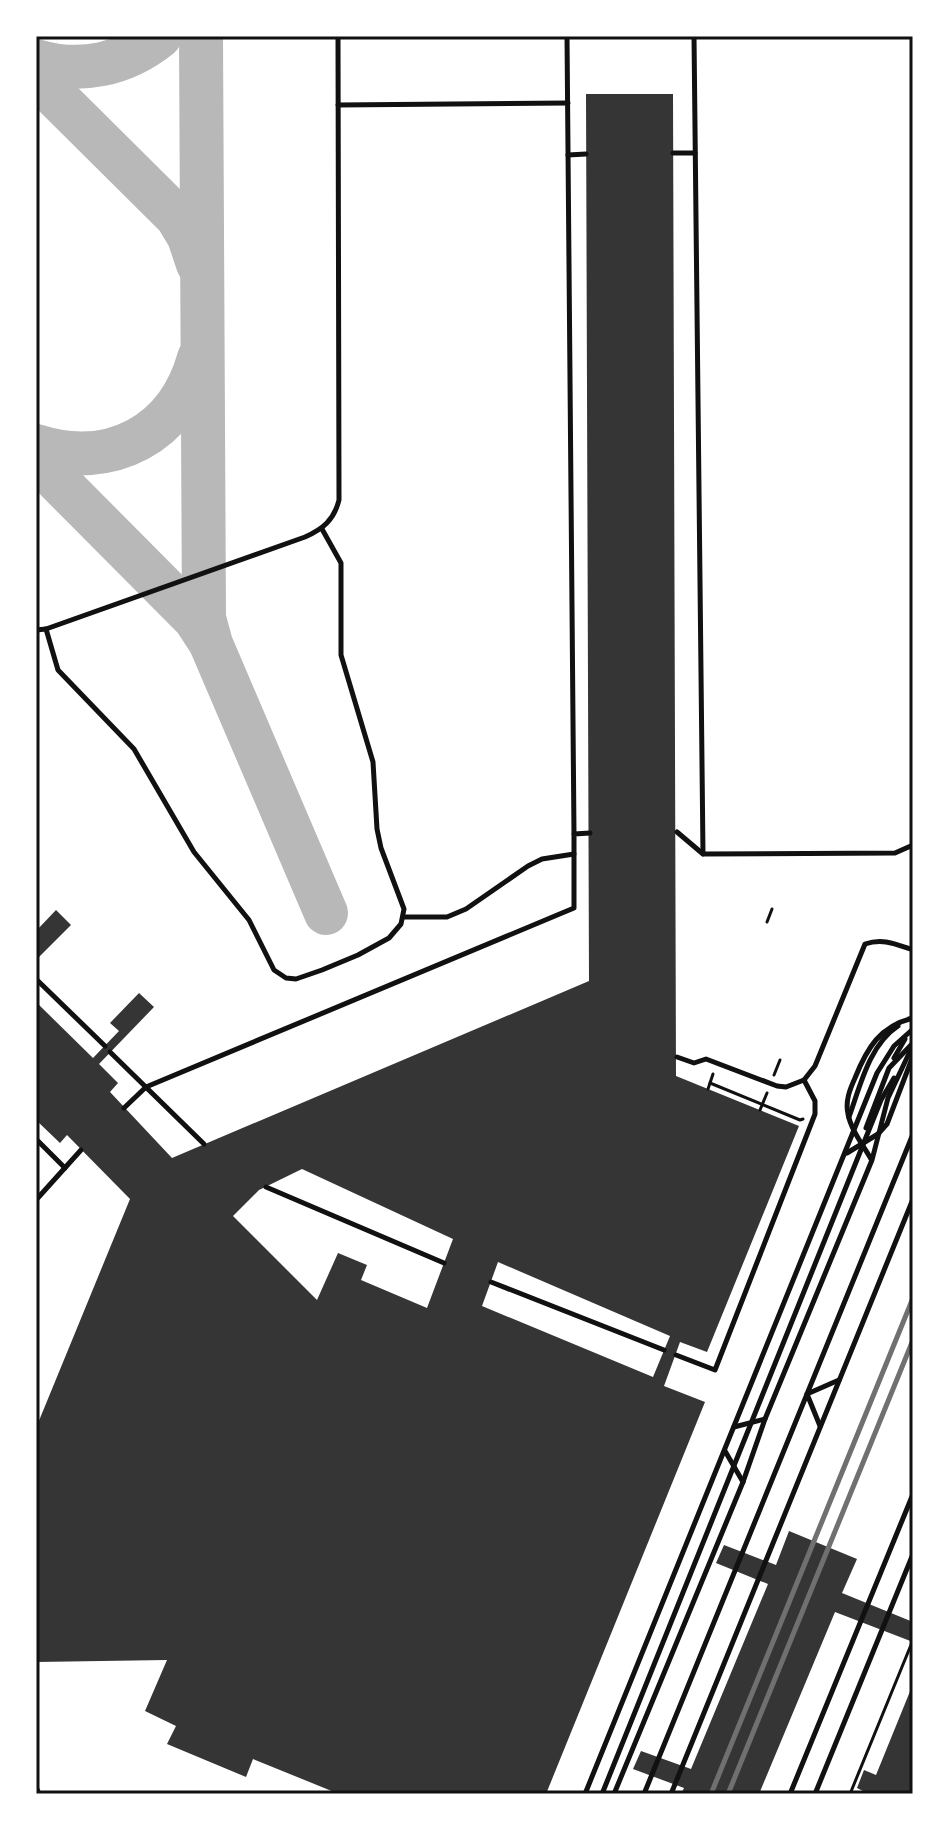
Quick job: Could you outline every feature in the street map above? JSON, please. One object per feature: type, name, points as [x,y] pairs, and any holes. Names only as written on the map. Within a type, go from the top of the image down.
[{"type":"lane","points":[[36,630],[284,545],[322,529],[336,511],[339,500],[338,36]]},
{"type":"lane","points":[[124,1108],[146,1087],[574,908],[567,36]]},
{"type":"lane","points":[[694,36],[703,854]]},
{"type":"lane","points":[[338,105],[568,103]]},
{"type":"lane","points":[[673,153],[695,153]]},
{"type":"lane","points":[[568,155],[586,154]]},
{"type":"lane","points":[[46,629],[58,670],[134,749],[190,846],[249,920],[269,962],[278,974],[296,979],[358,955],[389,938],[404,917],[403,902],[381,848],[373,762],[341,655],[341,563],[322,529]]},
{"type":"lane","points":[[677,832],[703,854],[895,853],[913,845]]},
{"type":"lane","points":[[574,834],[590,833]]},
{"type":"lane","points":[[404,917],[447,917],[466,909],[542,859],[574,854]]},
{"type":"lane","points":[[677,1057],[694,1063],[706,1059],[777,1086],[786,1087],[804,1080],[815,1066],[865,944],[887,941],[913,950]]},
{"type":"lane","points":[[36,979],[105,1046]]},
{"type":"lane","points":[[872,1160],[849,1118],[847,1104],[850,1090],[869,1044],[889,1027],[913,1018]]},
{"type":"lane","points":[[862,1143],[889,1068],[911,1030]]},
{"type":"lane","points":[[585,1794],[883,1062],[911,1030]]},
{"type":"lane","points":[[889,1068],[913,1044]]},
{"type":"lane","points":[[614,1794],[872,1160],[888,1098],[913,1044]]},
{"type":"lane","points":[[110,1052],[204,1144]]},
{"type":"lane","points":[[846,1153],[878,1134],[887,1124],[913,1056]]},
{"type":"lane","points":[[602,1794],[881,1100],[896,1075],[913,1056]]},
{"type":"lane","points":[[676,1355],[715,1370],[815,1114],[815,1101],[804,1080]]},
{"type":"lane","points":[[644,1794],[913,1134]]},
{"type":"lane","points":[[36,1139],[65,1168]]},
{"type":"lane","points":[[36,1200],[81,1150]]},
{"type":"lane","points":[[266,1187],[444,1263]]},
{"type":"lane","points":[[671,1794],[913,1199]]},
{"type":"lane","points":[[491,1282],[664,1350]]},
{"type":"lane","points":[[807,1394],[840,1380]]},
{"type":"lane","points":[[807,1394],[821,1428]]},
{"type":"lane","points":[[734,1427],[765,1419]]},
{"type":"lane","points":[[725,1450],[743,1482]]},
{"type":"lane","points":[[790,1794],[913,1494]]},
{"type":"lane","points":[[815,1794],[913,1554]]},
{"type":"lane","points":[[36,1787],[39,1794]]},
{"type":"path","points":[[767,922],[772,909]]},
{"type":"path","points":[[710,1083],[800,1120],[815,1114]]},
{"type":"path","points":[[850,1794],[913,1640]]},
{"type":"building","points":[[586,94],[673,94],[676,1076],[799,1126],[707,1352],[680,1342],[664,1386],[705,1402],[546,1794],[339,1794],[253,1759],[246,1777],[167,1744],[176,1726],[145,1711],[167,1660],[36,1662],[36,1428],[130,1199],[67,1135],[60,1143],[36,1120],[36,1002],[93,1058],[119,1031],[110,1023],[139,993],[154,1007],[99,1064],[118,1083],[110,1092],[172,1158],[589,981]],"holes":[[[302,1169],[453,1239],[427,1308],[361,1280],[367,1265],[338,1253],[317,1300],[233,1216],[259,1190]],[[498,1262],[670,1336],[653,1377],[482,1306]]]},
{"type":"building","points":[[56,910],[71,925],[36,960],[36,931]]},
{"type":"building","points":[[789,1531],[857,1559],[842,1593],[913,1622],[913,1642],[835,1612],[759,1794],[681,1794],[684,1788],[633,1769],[641,1751],[691,1769],[768,1584],[716,1563],[724,1545],[776,1565]]},
{"type":"building","points":[[913,1684],[913,1794],[869,1794],[857,1788],[864,1770],[876,1775]]},
{"type":"taxiway","points":[[36,61],[69,67],[101,64],[132,54],[160,36]]},
{"type":"taxiway","points":[[201,36],[204,618],[211,644],[326,913]]},
{"type":"taxiway","points":[[36,77],[177,217],[189,237],[198,264]]},
{"type":"taxiway","points":[[36,446],[90,453],[115,449],[138,440],[158,426],[175,407],[189,385],[199,358]]},
{"type":"taxiway","points":[[36,459],[195,619],[210,642]]},
{"type":"railway","points":[[711,1794],[913,1298]]},
{"type":"railway","points":[[728,1794],[913,1340]]}]
